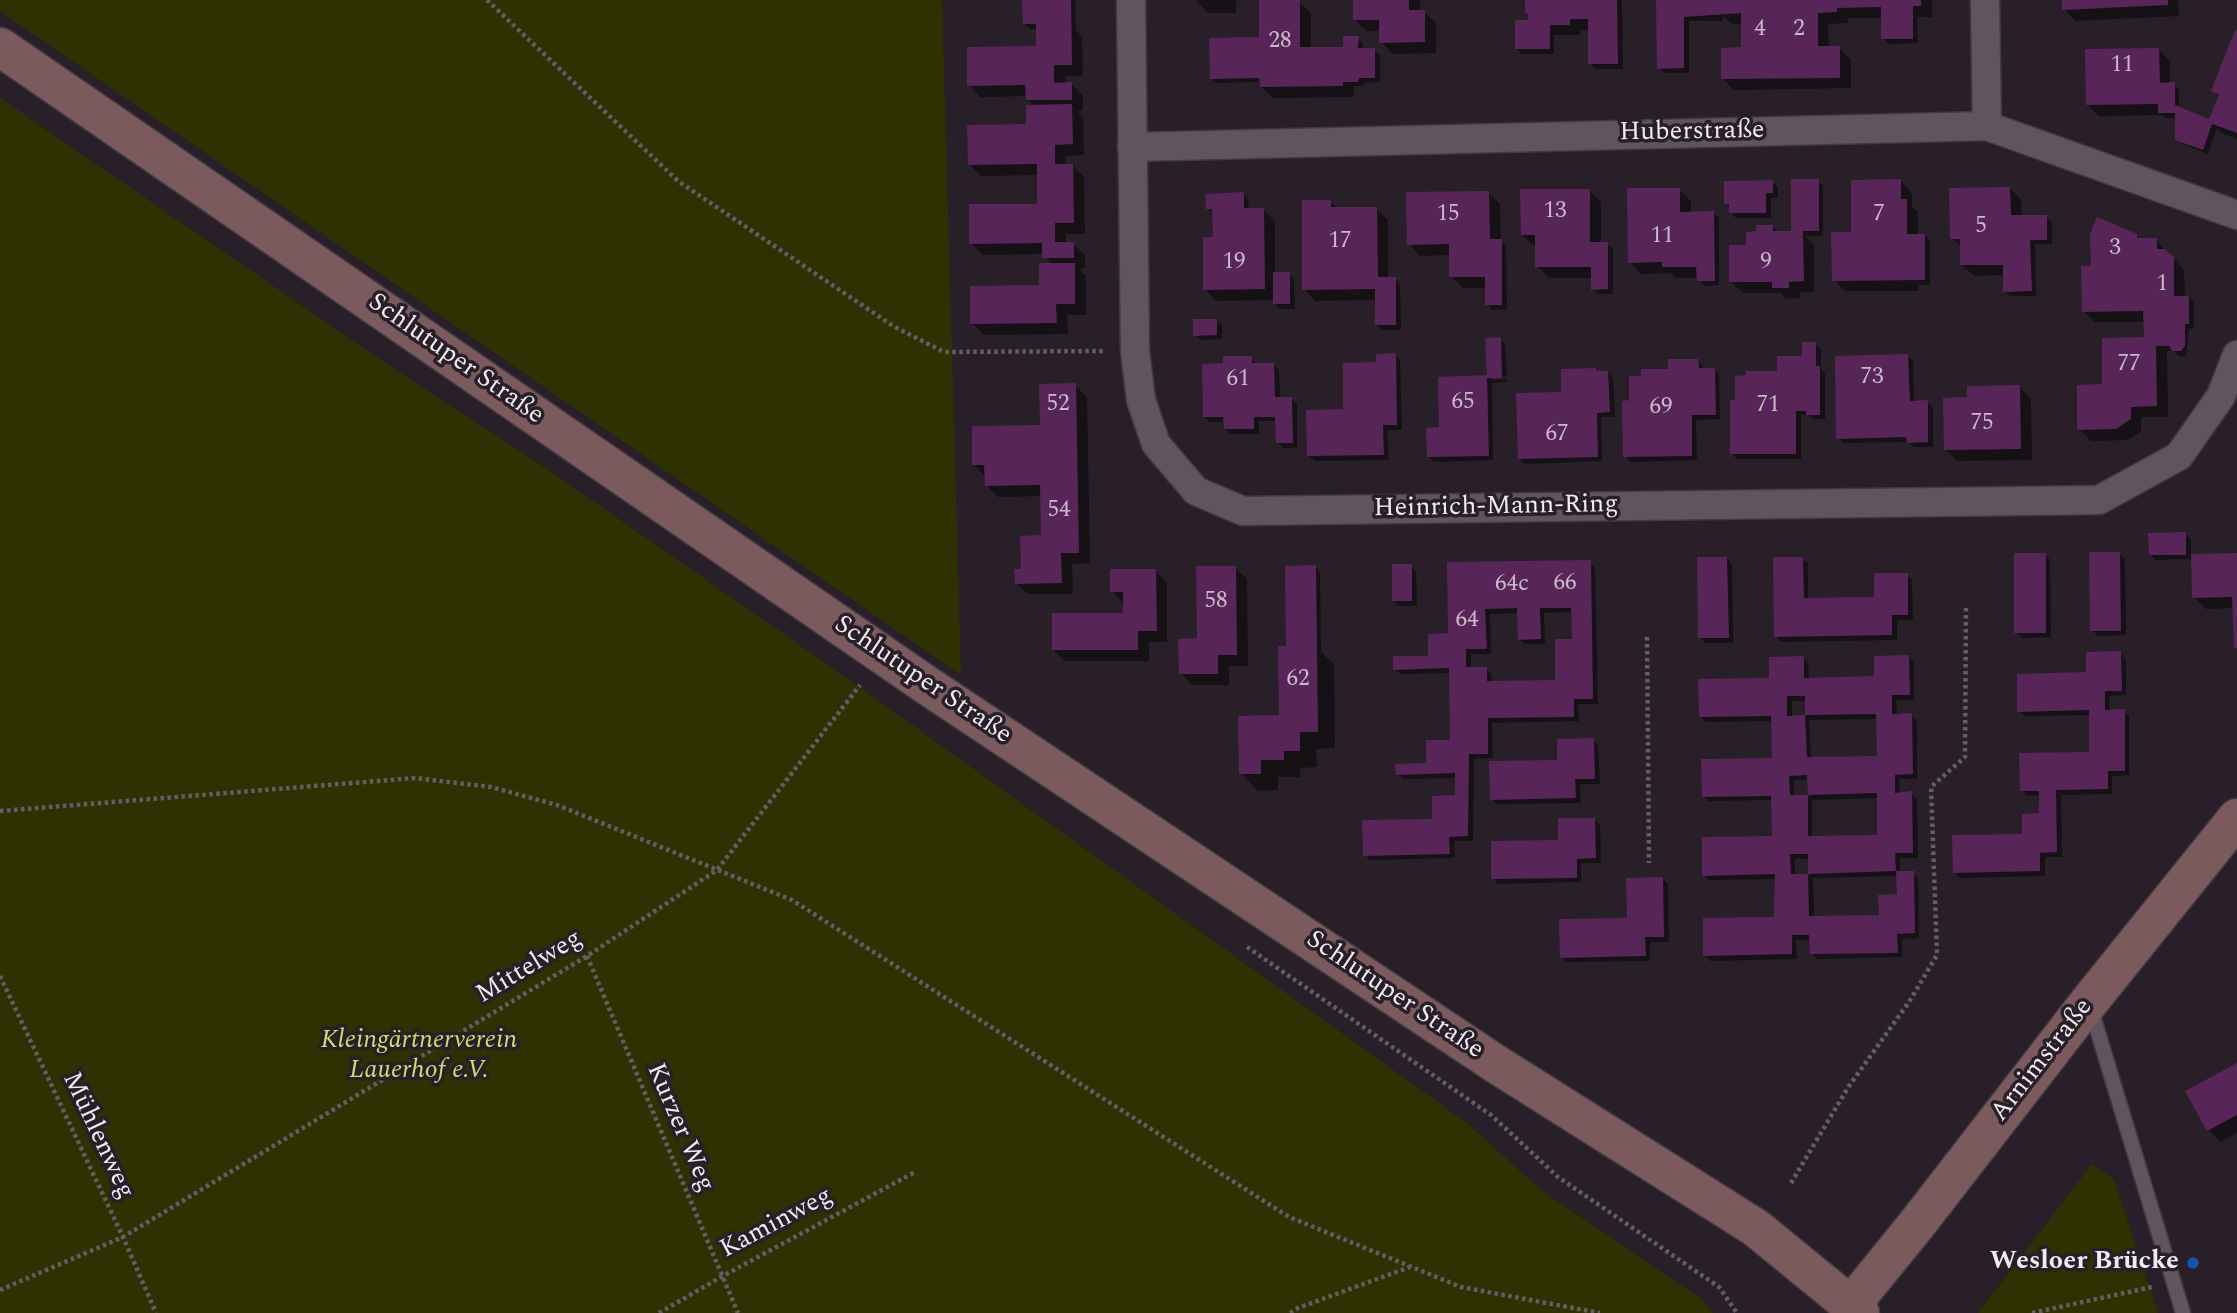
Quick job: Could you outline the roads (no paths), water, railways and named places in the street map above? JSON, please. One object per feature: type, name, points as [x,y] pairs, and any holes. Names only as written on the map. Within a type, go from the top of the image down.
[{"type":"main road","name":"Schlutuper Straße","points":[[0,47],[937,692],[1496,1064],[1756,1228],[1852,1310]]},
{"type":"main road","name":"Arnimstraße","points":[[1852,1310],[2089,1002],[2237,818]]},
{"type":"street","name":"Heinrich-Mann-Ring","points":[[1131,0],[1135,351],[1141,400],[1156,444],[1196,491],[1243,511],[2099,500],[2179,456],[2221,396],[2237,355]]},
{"type":"street","points":[[1985,0],[1987,126]]},
{"type":"street","name":"Huberstraße","points":[[1132,147],[1987,126],[2237,215]]},
{"type":"lane","points":[[2089,1002],[2183,1313]]},
{"type":"place","name":"Wesloer Brücke","points":[[2193,1263]]},
{"type":"park label","name":"Kleingärtnerverein Lauerhof e.V.","points":[[419,1057]]}]
